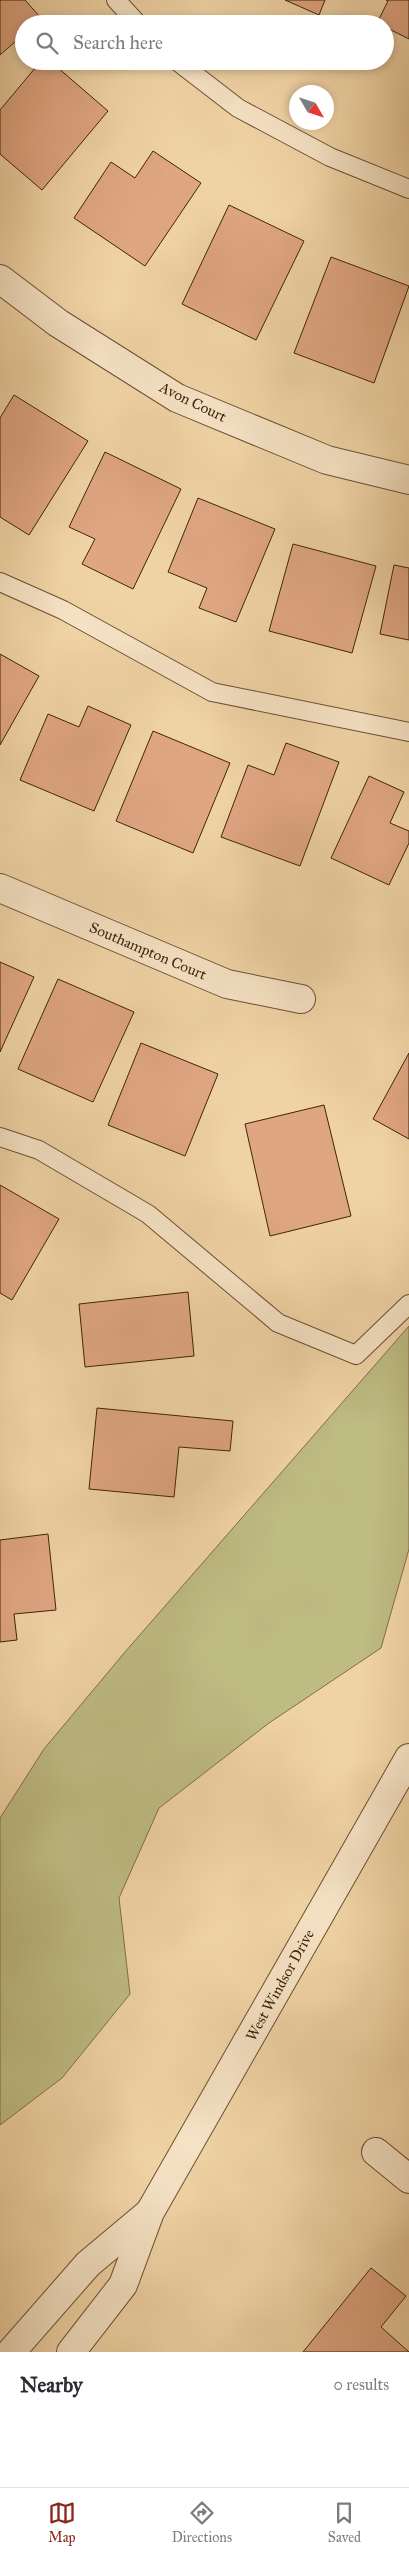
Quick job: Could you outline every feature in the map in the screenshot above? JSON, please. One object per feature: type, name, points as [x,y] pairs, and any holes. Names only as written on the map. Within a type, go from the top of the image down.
[{"type":"street","name":"Avon Court","points":[[0,279],[58,323],[177,398],[327,460],[409,480]]},
{"type":"street","name":"Southampton Court","points":[[0,888],[228,984],[301,999]]},
{"type":"street","name":"West Windsor Drive","points":[[71,2352],[123,2284],[150,2212],[409,1758]]},
{"type":"street","points":[[376,2152],[409,2179]]},
{"type":"street","name":"West Windsor Drive","points":[[11,2352],[88,2264],[150,2212]]},
{"type":"lane","points":[[116,0],[130,15]]},
{"type":"lane","points":[[189,70],[238,108],[330,157],[409,189]]},
{"type":"lane","points":[[0,582],[63,610],[212,692],[409,732]]},
{"type":"lane","points":[[0,1137],[38,1150],[148,1214],[278,1322],[356,1355],[409,1304]]},
{"type":"shaded area","points":[[409,1326],[409,1549],[381,1648],[269,1723],[159,1808],[119,1898],[130,1994],[62,2078],[0,2125],[0,1818],[44,1749],[125,1652]]},
{"type":"building","points":[[0,0],[25,0],[38,15],[15,15],[15,42],[0,55]]},
{"type":"building","points":[[285,0],[325,0],[319,15]]},
{"type":"building","points":[[386,0],[409,0],[409,39],[394,32],[394,15],[381,15],[388,1]]},
{"type":"building","points":[[33,70],[60,70],[108,111],[42,190],[0,154],[0,110]]},
{"type":"building","points":[[153,151],[201,183],[145,266],[74,218],[111,162],[135,178]]},
{"type":"building","points":[[229,205],[304,241],[256,340],[182,304]]},
{"type":"building","points":[[331,257],[409,286],[374,383],[294,353]]},
{"type":"building","points":[[14,395],[88,441],[29,535],[0,517],[0,418]]},
{"type":"building","points":[[105,452],[181,489],[133,589],[82,564],[95,539],[69,527]]},
{"type":"building","points":[[198,498],[275,529],[236,622],[199,608],[207,588],[168,572]]},
{"type":"building","points":[[293,544],[376,566],[352,653],[269,631]]},
{"type":"building","points":[[394,565],[409,568],[409,640],[380,634]]},
{"type":"building","points":[[0,654],[39,676],[0,745]]},
{"type":"building","points":[[88,706],[131,725],[94,811],[20,780],[48,714],[79,727]]},
{"type":"building","points":[[153,731],[230,763],[193,853],[116,821]]},
{"type":"building","points":[[286,743],[339,762],[300,866],[221,837],[248,765],[274,775]]},
{"type":"building","points":[[369,776],[404,792],[390,823],[409,831],[409,843],[389,885],[331,858]]},
{"type":"building","points":[[0,962],[34,977],[0,1052]]},
{"type":"building","points":[[58,979],[134,1012],[93,1102],[18,1069]]},
{"type":"building","points":[[141,1043],[218,1074],[185,1156],[108,1125]]},
{"type":"building","points":[[409,1053],[409,1139],[373,1119]]},
{"type":"building","points":[[324,1105],[351,1216],[270,1236],[245,1124]]},
{"type":"building","points":[[0,1185],[59,1219],[12,1300],[0,1293]]},
{"type":"building","points":[[188,1292],[194,1356],[85,1367],[79,1304]]},
{"type":"building","points":[[97,1408],[233,1421],[230,1451],[179,1447],[174,1497],[89,1489]]},
{"type":"building","points":[[48,1534],[56,1610],[14,1614],[17,1640],[0,1642],[0,1540]]},
{"type":"building","points":[[371,2268],[406,2296],[381,2327],[409,2352],[303,2352]]}]
